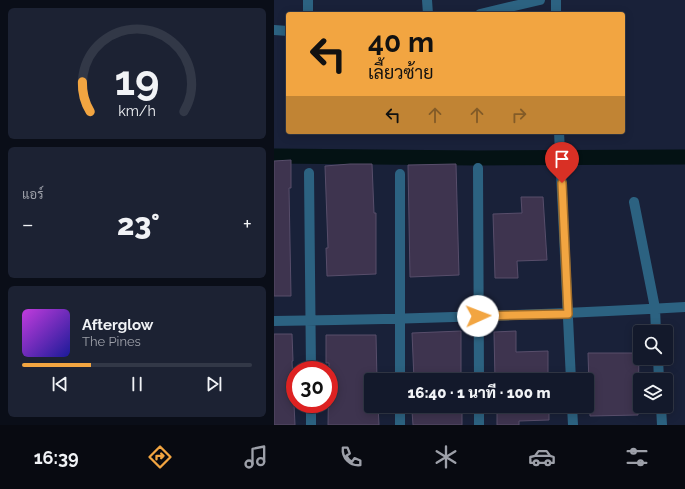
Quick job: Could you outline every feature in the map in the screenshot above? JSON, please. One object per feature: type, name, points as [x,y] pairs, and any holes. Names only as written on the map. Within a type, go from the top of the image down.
[{"type":"street","points":[[308,0],[308,12]]},
{"type":"street","points":[[428,0],[428,12]]},
{"type":"street","points":[[489,12],[540,0]]},
{"type":"street","points":[[556,0],[556,12]]},
{"type":"street","points":[[274,30],[286,30]]},
{"type":"street","points":[[560,137],[571,373]]},
{"type":"street","points":[[478,168],[479,373]]},
{"type":"street","points":[[310,173],[311,361]]},
{"type":"street","points":[[400,174],[400,373]]},
{"type":"street","points":[[634,202],[655,308],[656,325]]},
{"type":"street","points":[[274,321],[568,314],[685,307]]},
{"type":"street","points":[[311,413],[312,425]]},
{"type":"street","points":[[400,413],[400,425]]},
{"type":"street","points":[[479,413],[479,425]]},
{"type":"street","points":[[572,413],[573,425]]},
{"type":"street","points":[[661,413],[662,425]]},
{"type":"building","points":[[291,160],[291,188],[289,188],[291,296],[274,296],[274,161]]},
{"type":"building","points":[[372,164],[374,213],[376,213],[376,274],[327,276],[326,248],[328,248],[325,166]]},
{"type":"building","points":[[456,164],[459,275],[410,277],[408,165]]},
{"type":"building","points":[[521,197],[543,197],[547,260],[517,261],[518,278],[495,278],[493,214],[522,213]]},
{"type":"building","points":[[461,331],[461,373],[414,373],[412,333]]},
{"type":"building","points":[[516,331],[516,352],[548,351],[548,373],[495,373],[494,332]]},
{"type":"building","points":[[274,334],[292,334],[293,361],[286,361],[286,413],[294,413],[295,425],[274,425]]},
{"type":"building","points":[[326,335],[376,335],[377,373],[364,373],[364,413],[378,413],[379,425],[328,425],[328,413],[338,413],[338,361],[326,361]]},
{"type":"building","points":[[588,353],[633,353],[633,365],[639,365],[639,373],[633,373],[633,413],[638,413],[638,415],[590,416],[590,413],[594,413],[594,373],[589,373]]},
{"type":"building","points":[[412,413],[462,413],[462,425],[413,425]]},
{"type":"building","points":[[497,413],[549,413],[549,420],[519,421],[519,425],[497,425]]},
{"type":"waterway","points":[[274,156],[477,158],[685,157]]},
{"type":"route","points":[[478,316],[568,314],[562,183]]}]
